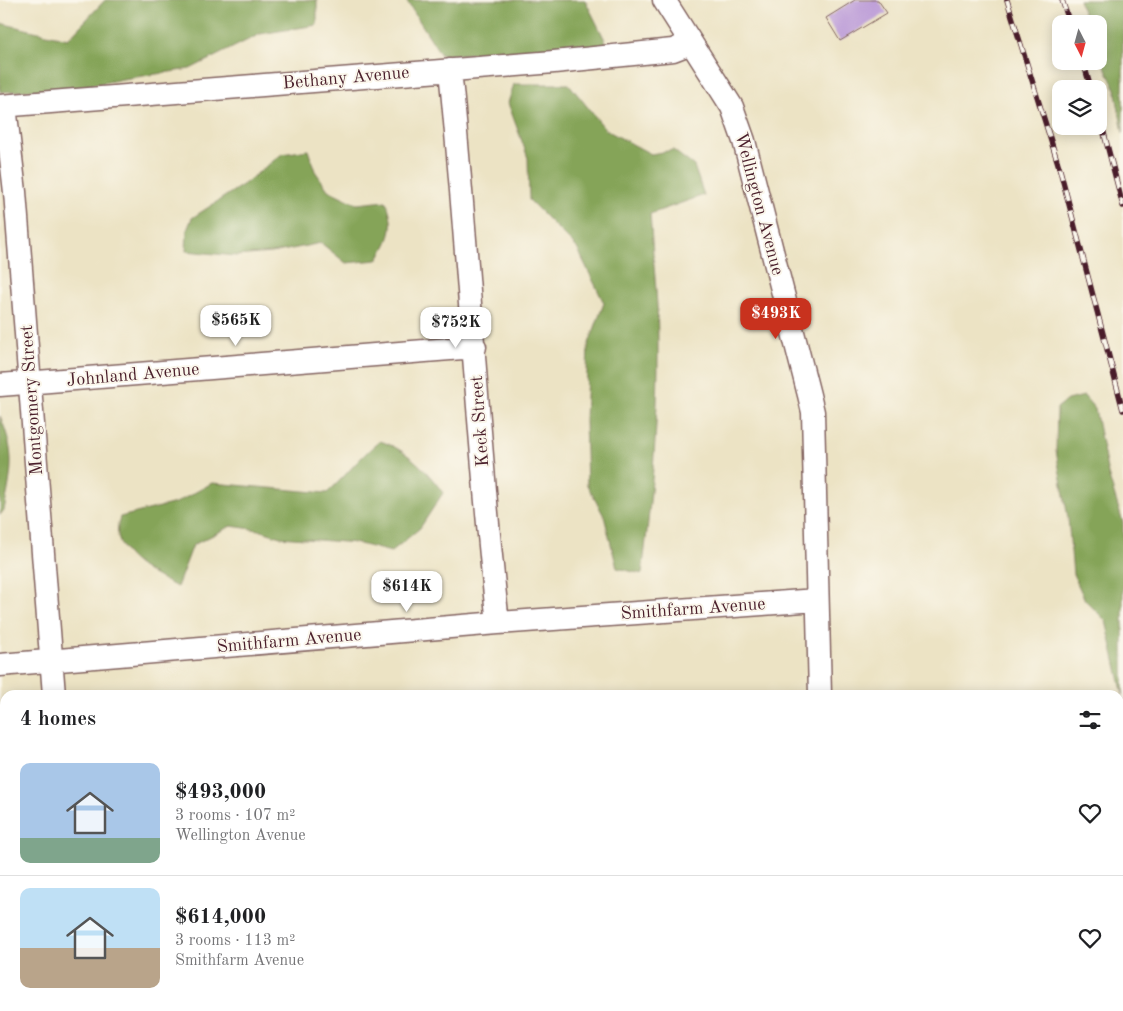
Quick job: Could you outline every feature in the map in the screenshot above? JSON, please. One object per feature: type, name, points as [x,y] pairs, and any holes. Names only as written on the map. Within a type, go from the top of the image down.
[{"type":"street","name":"Wellington Avenue","points":[[664,0],[732,107],[744,141],[813,412],[820,690]]},
{"type":"street","name":"Bethany Avenue","points":[[3,106],[673,50],[691,43]]},
{"type":"street","name":"Keck Street","points":[[450,70],[475,347],[489,546],[498,623]]},
{"type":"street","name":"Montgomery Street","points":[[3,106],[15,192],[54,690]]},
{"type":"street","name":"Johnland Avenue","points":[[0,385],[475,347]]},
{"type":"street","name":"Smithfarm Avenue","points":[[0,665],[498,623],[817,600]]},
{"type":"green space","points":[[105,0],[317,0],[317,25],[260,34],[190,69],[77,88],[0,92],[0,23],[68,39]]},
{"type":"green space","points":[[406,0],[585,0],[609,48],[441,55]]},
{"type":"green space","points":[[1079,0],[1123,0],[1123,133],[1115,89],[1107,70],[1108,15],[1084,15]]},
{"type":"green space","points":[[514,84],[569,84],[606,130],[651,154],[673,150],[694,166],[704,195],[650,214],[657,305],[658,372],[653,473],[642,574],[617,568],[604,516],[587,485],[585,421],[588,346],[604,303],[577,248],[529,200],[528,158],[508,103]]},
{"type":"green space","points":[[308,150],[315,171],[328,190],[357,204],[386,201],[391,218],[391,232],[377,260],[346,263],[321,243],[272,253],[236,256],[186,251],[187,230],[192,218],[244,184],[282,154]]},
{"type":"green space","points":[[1084,396],[1095,409],[1108,474],[1123,523],[1123,690],[1106,621],[1085,600],[1073,574],[1068,518],[1056,451],[1057,408],[1067,400]]},
{"type":"green space","points":[[0,416],[8,441],[11,462],[4,510],[0,515]]},
{"type":"green space","points":[[380,441],[399,449],[415,461],[443,493],[420,528],[391,552],[356,543],[280,537],[259,530],[231,526],[193,545],[177,587],[134,561],[125,552],[120,542],[118,530],[120,517],[176,503],[212,483],[327,493]]},
{"type":"building","points":[[855,0],[878,0],[887,13],[840,41],[826,18]]},
{"type":"railway","points":[[1007,0],[1060,170],[1123,410]]},
{"type":"railway","points":[[1062,0],[1067,15]]},
{"type":"railway","points":[[1086,70],[1088,80]]},
{"type":"railway","points":[[1104,135],[1123,206]]}]
